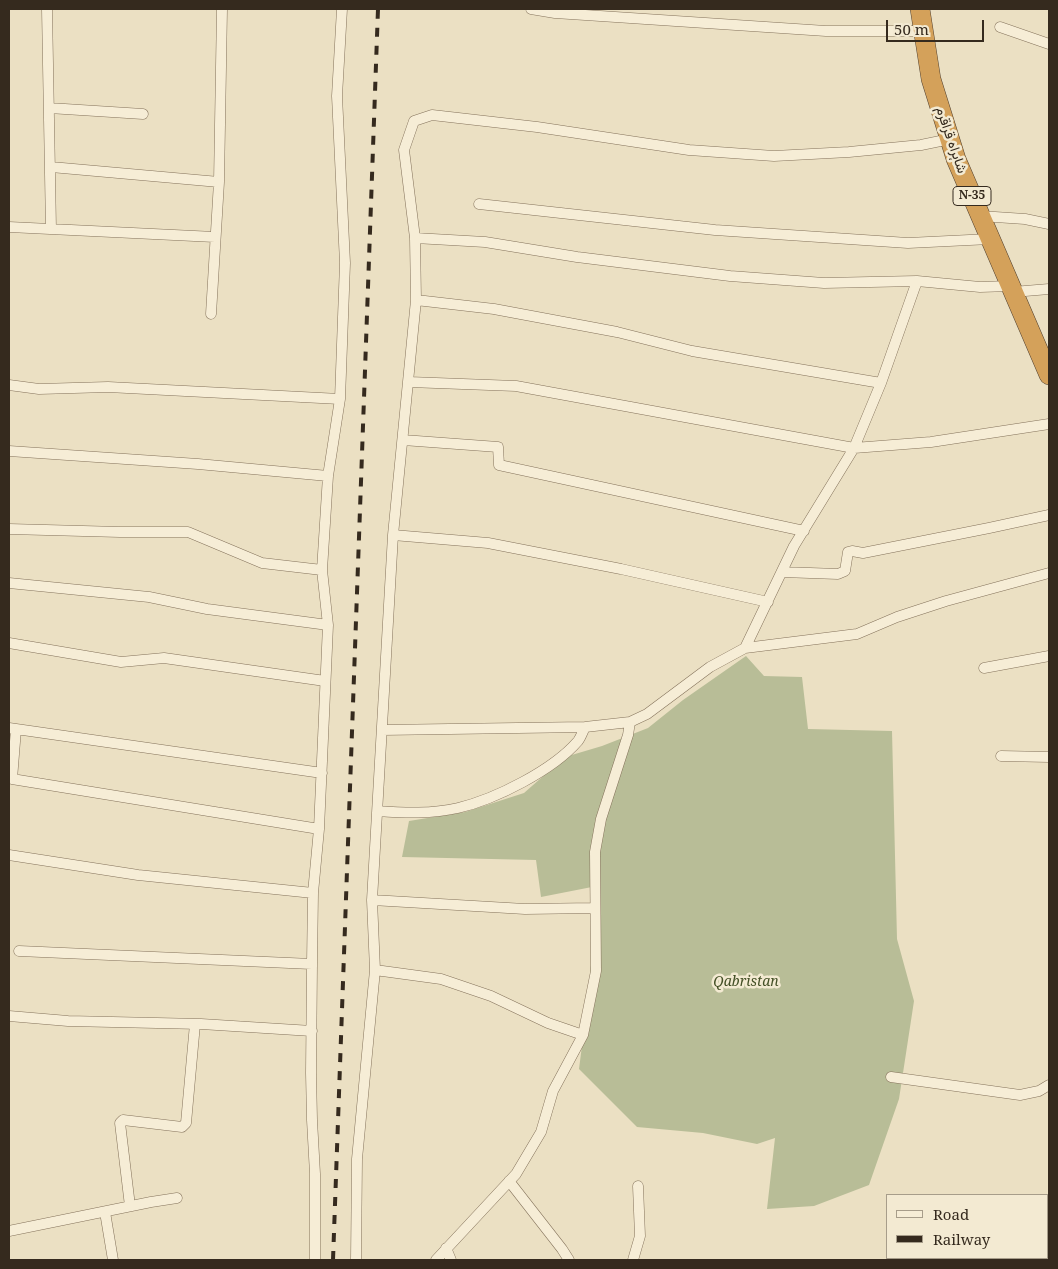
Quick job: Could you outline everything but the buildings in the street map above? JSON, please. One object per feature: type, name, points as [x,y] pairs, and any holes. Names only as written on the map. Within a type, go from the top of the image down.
[{"type":"highway","name":"شاہراہ قراقرم","points":[[920,9],[931,79],[950,140],[980,216],[1049,375]]},
{"type":"street","points":[[47,9],[51,229]]},
{"type":"street","points":[[210,314],[219,182],[222,9]]},
{"type":"street","points":[[315,1260],[315,1174],[312,1120],[313,892],[320,829],[328,625],[322,570],[328,476],[340,398],[344,263],[336,96],[342,9]]},
{"type":"street","points":[[531,9],[555,13],[759,28],[826,31],[923,31]]},
{"type":"street","points":[[1000,26],[1049,44]]},
{"type":"street","points":[[49,108],[143,114]]},
{"type":"street","points":[[356,1260],[357,1159],[375,970],[372,900],[393,535],[416,300],[415,238],[404,150],[414,121],[432,115],[537,127],[689,150],[764,155],[858,151],[921,145],[950,140]]},
{"type":"street","points":[[51,167],[219,182]]},
{"type":"street","points":[[479,204],[724,230],[908,243],[990,239]]},
{"type":"street","points":[[980,216],[1025,219],[1049,224]]},
{"type":"street","points":[[9,227],[215,237]]},
{"type":"street","points":[[415,238],[485,242],[577,257],[730,276],[824,283],[917,281],[1012,289],[1049,289]]},
{"type":"street","points":[[745,648],[794,546],[854,448],[881,382],[917,281]]},
{"type":"street","points":[[416,300],[494,309],[617,332],[692,351],[881,382]]},
{"type":"street","points":[[409,382],[516,386],[854,448],[931,442],[1049,424]]},
{"type":"street","points":[[9,385],[39,389],[108,387],[340,398]]},
{"type":"street","points":[[403,440],[498,447],[499,465],[804,531]]},
{"type":"street","points":[[9,452],[198,464],[328,476]]},
{"type":"street","points":[[782,572],[838,574],[845,571],[848,552],[863,553],[1049,515]]},
{"type":"street","points":[[9,530],[188,532],[262,564],[322,570]]},
{"type":"street","points":[[393,535],[488,542],[768,602]]},
{"type":"street","points":[[382,730],[584,727],[630,722],[648,714],[710,667],[745,648],[857,634],[897,616],[1049,573]]},
{"type":"street","points":[[9,583],[149,597],[207,609],[328,625]]},
{"type":"street","points":[[9,643],[121,662],[164,658],[325,681]]},
{"type":"street","points":[[984,668],[1049,656]]},
{"type":"street","points":[[436,1260],[516,1174],[541,1132],[553,1091],[583,1035],[596,971],[595,852],[601,819],[628,736],[630,722]]},
{"type":"street","points":[[378,811],[414,814],[458,808],[502,793],[550,765],[579,740],[584,727]]},
{"type":"street","points":[[320,829],[12,779],[13,728],[322,773]]},
{"type":"street","points":[[1001,756],[1049,757]]},
{"type":"street","points":[[9,855],[138,875],[313,892]]},
{"type":"street","points":[[372,900],[525,909],[594,908]]},
{"type":"street","points":[[19,951],[312,964]]},
{"type":"street","points":[[375,970],[441,979],[491,996],[548,1023],[583,1035]]},
{"type":"street","points":[[9,1016],[68,1021],[195,1024],[312,1031]]},
{"type":"street","points":[[130,1206],[120,1123],[123,1120],[182,1127],[186,1123],[195,1024]]},
{"type":"street","points":[[891,1077],[1020,1095],[1039,1091],[1049,1085]]},
{"type":"street","points":[[509,1181],[569,1260]]},
{"type":"street","points":[[633,1260],[640,1236],[638,1186]]},
{"type":"street","points":[[9,1231],[177,1198]]},
{"type":"street","points":[[105,1212],[113,1260]]},
{"type":"street","points":[[446,1248],[451,1260]]},
{"type":"green space","name":"Qabristan","points":[[746,656],[764,676],[802,677],[808,729],[892,731],[897,939],[914,1001],[899,1099],[869,1185],[814,1206],[767,1209],[775,1138],[757,1144],[703,1133],[637,1127],[579,1069],[589,991],[597,886],[541,897],[536,860],[402,857],[409,821],[465,812],[524,793],[565,757],[602,746],[648,728],[683,700]]},
{"type":"railway","points":[[333,1260],[378,9]]}]
